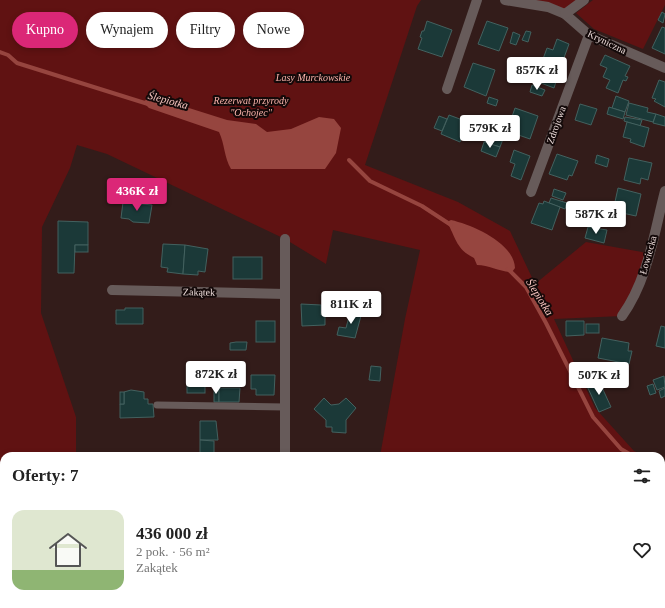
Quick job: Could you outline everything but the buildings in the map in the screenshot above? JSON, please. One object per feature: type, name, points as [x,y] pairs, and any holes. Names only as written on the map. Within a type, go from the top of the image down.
[{"type":"street","points":[[447,89],[477,0]]},
{"type":"street","name":"Kryniczna","points":[[505,0],[548,7],[565,14],[589,35],[665,68]]},
{"type":"street","points":[[565,14],[584,0]]},
{"type":"street","name":"Zdrojowa","points":[[531,192],[589,35]]},
{"type":"street","name":"Łowiecka","points":[[622,316],[641,281],[665,191]]},
{"type":"street","points":[[285,239],[285,452]]},
{"type":"street","name":"Zakątek","points":[[112,290],[285,294]]},
{"type":"street","points":[[212,608],[227,608]]},
{"type":"lane","points":[[157,405],[285,407]]},
{"type":"green space","points":[[0,0],[421,0],[417,6],[365,165],[458,202],[510,231],[535,284],[586,242],[642,252],[649,255],[622,316],[554,319],[595,408],[636,452],[381,452],[405,319],[420,250],[333,230],[326,264],[285,239],[107,154],[77,145],[70,168],[42,227],[41,313],[76,417],[76,452],[0,452]]},
{"type":"green space","points":[[505,0],[584,0],[565,14]]},
{"type":"green space","points":[[593,0],[665,0],[665,5],[643,49],[594,29],[576,13]]},
{"type":"shaded area","points":[[151,96],[227,120],[256,124],[267,132],[291,129],[319,117],[334,119],[341,128],[336,153],[325,169],[231,169],[219,132],[149,108],[143,102]]},
{"type":"shaded area","points":[[451,220],[460,222],[481,231],[500,243],[513,259],[515,268],[512,272],[477,265],[474,258],[463,251],[457,243],[447,222]]},
{"type":"waterway","name":"Ślepiotka","points":[[0,52],[8,55],[17,63],[148,104]]},
{"type":"waterway","name":"Ślepiotka","points":[[349,160],[370,181],[422,206],[451,225]]},
{"type":"waterway","name":"Ślepiotka","points":[[508,269],[526,287],[546,323],[593,417],[621,449],[626,452]]},
{"type":"park label","name":"Lasy Murckowskie","points":[[313,77]]},
{"type":"park label","name":"Rezerwat przyrody \"Ochojec\"","points":[[251,106]]}]
